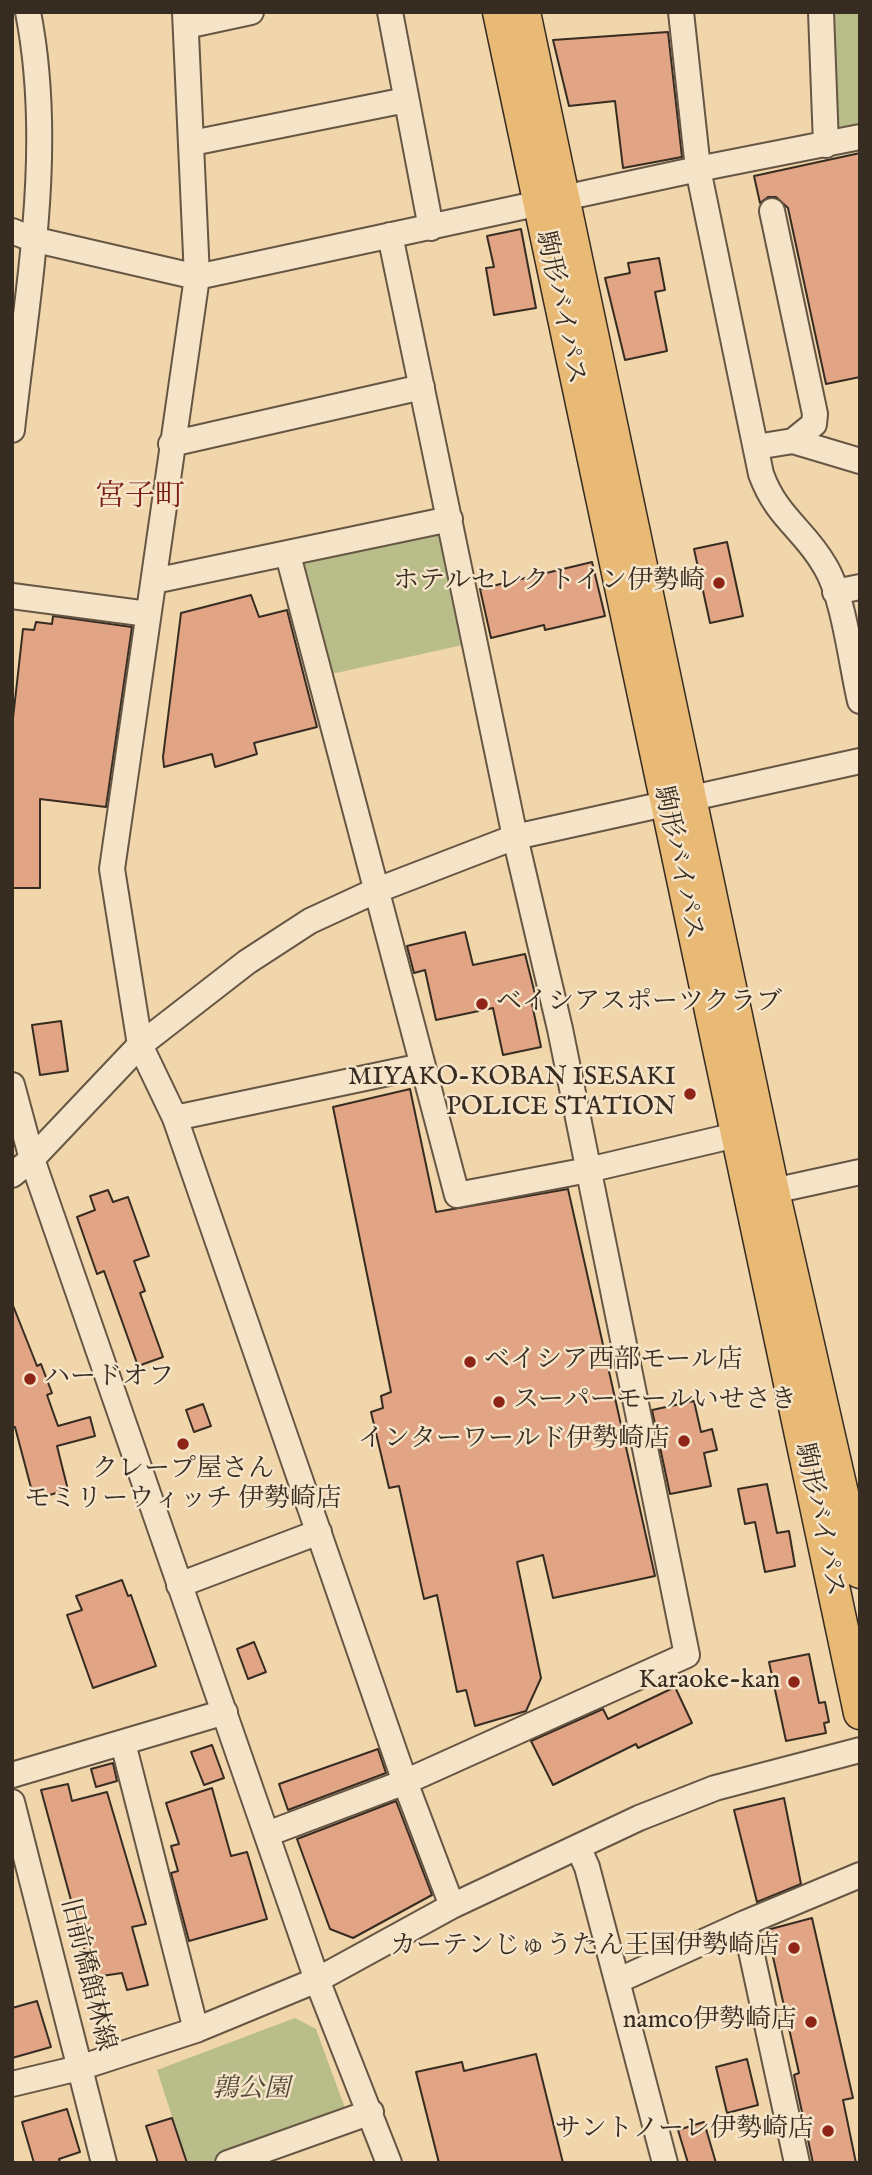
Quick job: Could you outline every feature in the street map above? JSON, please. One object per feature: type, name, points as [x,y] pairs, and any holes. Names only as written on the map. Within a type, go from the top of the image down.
[{"type":"main road","name":"駒形バイパス","points":[[499,12],[550,201],[677,801],[773,1191],[860,1572]]},
{"type":"main road","name":"駒形バイパス","points":[[524,12],[550,201]]},
{"type":"main road","name":"駒形バイパス","points":[[677,801],[736,1135],[860,1713]]},
{"type":"street","points":[[12,430],[22,235],[40,138],[28,12]]},
{"type":"street","points":[[251,12],[186,19],[197,277],[112,869],[140,1045],[174,1118],[405,1782],[452,1906]]},
{"type":"street","points":[[390,12],[431,228]]},
{"type":"street","points":[[681,12],[698,169],[756,447],[768,493],[777,509],[819,555],[835,592],[860,701]]},
{"type":"street","points":[[821,12],[826,145]]},
{"type":"street","points":[[191,143],[406,100]]},
{"type":"street","points":[[22,235],[197,277],[698,169],[860,137]]},
{"type":"street","points":[[756,447],[793,440],[814,424],[815,414],[772,211]]},
{"type":"street","points":[[267,1834],[405,1782],[687,1655],[560,1029],[515,836],[390,235]]},
{"type":"street","points":[[172,443],[422,387]]},
{"type":"street","points":[[793,440],[860,460]]},
{"type":"street","points":[[154,582],[450,519]]},
{"type":"street","points":[[288,555],[457,1195],[588,1170],[736,1135]]},
{"type":"street","points":[[835,592],[860,587]]},
{"type":"street","points":[[12,596],[148,614]]},
{"type":"street","points":[[12,1175],[32,1159],[140,1045],[247,962],[310,921],[375,891],[515,836],[860,761]]},
{"type":"street","points":[[174,1118],[422,1066]]},
{"type":"street","points":[[12,1085],[32,1159],[317,1980],[390,2163]]},
{"type":"street","points":[[773,1191],[860,1172]]},
{"type":"street","points":[[179,1584],[319,1532]]},
{"type":"street","points":[[12,1775],[225,1713]]},
{"type":"street","points":[[123,1743],[196,2030]]},
{"type":"street","points":[[12,2084],[79,2068],[196,2030],[317,1980],[452,1906],[639,1818],[715,1788],[860,1750]]},
{"type":"street","name":"旧前橋館林線","points":[[12,1802],[104,2163]]},
{"type":"street","points":[[578,1847],[587,1867],[665,2163]]},
{"type":"street","points":[[617,1981],[860,1875]]},
{"type":"street","points":[[745,1923],[797,2163]]},
{"type":"street","points":[[233,2162],[371,2112]]},
{"type":"green space","points":[[830,12],[860,12],[860,123],[839,127],[833,122]]},
{"type":"green space","points":[[441,531],[467,644],[327,675],[300,566],[303,560]]},
{"type":"green space","name":"鶉公園","points":[[295,2018],[316,2029],[346,2111],[207,2163],[187,2163],[157,2070]]},
{"type":"building","points":[[668,32],[682,157],[623,168],[615,101],[569,106],[553,40]]},
{"type":"building","points":[[860,153],[860,377],[826,384],[788,208],[776,197],[768,197],[760,203],[754,176]]},
{"type":"building","points":[[521,229],[536,308],[494,315],[486,268],[494,267],[487,236]]},
{"type":"building","points":[[659,258],[665,290],[655,292],[667,351],[625,360],[605,278],[630,273],[628,263]]},
{"type":"building","name":"ホテルセレクトイン伊勢崎","points":[[727,542],[743,616],[710,623],[694,549]]},
{"type":"building","points":[[592,562],[605,616],[545,630],[544,625],[491,638],[480,589]]},
{"type":"building","points":[[251,595],[259,617],[287,610],[317,727],[254,743],[257,754],[215,767],[212,754],[164,767],[181,613]]},
{"type":"building","points":[[53,616],[132,627],[106,807],[40,799],[40,888],[12,888],[12,727],[23,629],[34,630],[36,622],[52,624]]},
{"type":"building","name":"ベイシアスポーツクラブ","points":[[465,932],[473,965],[525,954],[536,998],[531,999],[541,1047],[503,1055],[493,1008],[436,1020],[425,970],[414,973],[407,946]]},
{"type":"building","points":[[61,1021],[68,1071],[40,1075],[32,1025]]},
{"type":"building","name":"スーパーモールいせさき","points":[[410,1089],[436,1212],[568,1189],[655,1576],[553,1598],[543,1555],[517,1562],[541,1678],[526,1711],[475,1726],[466,1690],[457,1692],[437,1595],[424,1599],[399,1486],[389,1488],[371,1412],[383,1408],[381,1396],[391,1392],[333,1107]]},
{"type":"building","points":[[108,1190],[113,1202],[128,1197],[149,1256],[134,1261],[145,1291],[140,1293],[163,1357],[138,1366],[104,1271],[97,1274],[77,1217],[95,1210],[90,1196]]},
{"type":"building","points":[[12,1303],[37,1366],[41,1364],[52,1393],[47,1395],[58,1426],[90,1417],[95,1436],[57,1446],[68,1490],[34,1499],[15,1427],[12,1428]]},
{"type":"building","name":"インターワールド伊勢崎店","points":[[694,1401],[701,1432],[712,1429],[717,1450],[704,1453],[711,1486],[670,1494],[652,1410]]},
{"type":"building","points":[[203,1404],[211,1426],[194,1432],[186,1410]]},
{"type":"building","points":[[767,1484],[777,1533],[789,1531],[795,1566],[765,1572],[755,1522],[745,1524],[738,1489]]},
{"type":"building","points":[[122,1580],[128,1596],[131,1595],[156,1666],[93,1688],[67,1615],[82,1610],[76,1596]]},
{"type":"building","points":[[254,1642],[266,1672],[248,1679],[237,1649]]},
{"type":"building","name":"Karaoke-kan","points":[[809,1654],[819,1703],[825,1702],[829,1722],[824,1723],[826,1733],[786,1741],[769,1662]]},
{"type":"building","points":[[675,1687],[692,1723],[638,1748],[636,1744],[553,1785],[531,1741],[603,1709],[608,1719]]},
{"type":"building","points":[[212,1745],[224,1778],[204,1785],[191,1752]]},
{"type":"building","points":[[378,1749],[386,1773],[288,1810],[279,1784]]},
{"type":"building","points":[[113,1763],[117,1781],[96,1787],[91,1769]]},
{"type":"building","points":[[68,1784],[72,1801],[107,1792],[146,1924],[132,1927],[148,1985],[127,1990],[122,1973],[88,1978],[87,1959],[41,1790]]},
{"type":"building","points":[[212,1788],[231,1856],[247,1852],[267,1919],[189,1941],[171,1873],[178,1871],[171,1846],[179,1844],[166,1803]]},
{"type":"building","points":[[784,1798],[801,1884],[757,1902],[734,1810]]},
{"type":"building","points":[[396,1801],[432,1895],[353,1938],[330,1929],[297,1839]]},
{"type":"building","points":[[812,1918],[853,2098],[843,2100],[856,2163],[813,2163],[794,2075],[799,2073],[767,1930]]},
{"type":"building","points":[[37,2001],[51,2047],[12,2058],[12,2008]]},
{"type":"building","points":[[536,2054],[563,2163],[439,2163],[416,2072],[462,2062],[464,2071]]},
{"type":"building","points":[[747,2059],[758,2105],[727,2113],[716,2067]]},
{"type":"building","points":[[67,2109],[80,2152],[59,2159],[60,2163],[34,2163],[22,2122]]},
{"type":"building","points":[[172,2118],[187,2163],[158,2163],[146,2126]]},
{"type":"building","points":[[704,2122],[716,2163],[688,2163],[678,2130]]},
{"type":"place","name":"ホテルセレクトイン伊勢崎","points":[[719,583]]},
{"type":"place","name":"ベイシアスポーツクラブ","points":[[482,1004]]},
{"type":"place","name":"MIYAKO-KOBAN ISESAKI POLICE STATION","points":[[690,1094]]},
{"type":"place","name":"ベイシア西部モール店","points":[[470,1362]]},
{"type":"place","name":"ハードオフ","points":[[30,1379]]},
{"type":"place","name":"スーパーモールいせさき","points":[[499,1402]]},
{"type":"place","name":"インターワールド伊勢崎店","points":[[684,1441]]},
{"type":"place","name":"クレープ屋さん モミリーウィッチ 伊勢崎店","points":[[183,1444]]},
{"type":"place","name":"Karaoke-kan","points":[[794,1682]]},
{"type":"place","name":"カーテンじゅうたん王国伊勢崎店","points":[[794,1948]]},
{"type":"place","name":"namco伊勢崎店","points":[[811,2022]]},
{"type":"place","name":"サントノーレ伊勢崎店","points":[[828,2131]]},
{"type":"district","name":"宮子町","points":[[140,499]]}]
